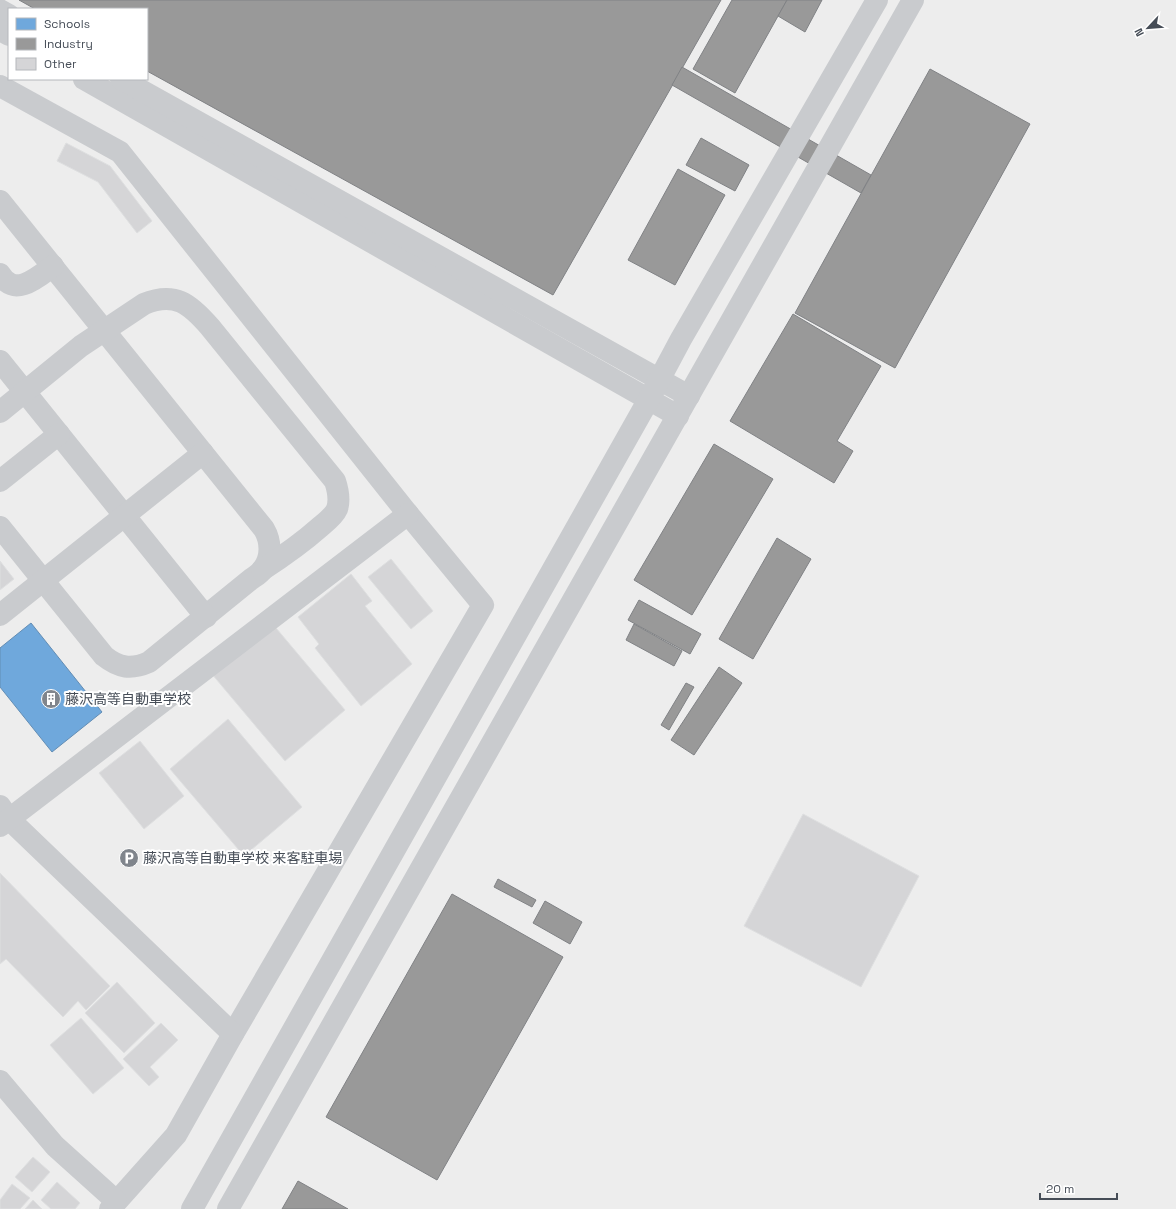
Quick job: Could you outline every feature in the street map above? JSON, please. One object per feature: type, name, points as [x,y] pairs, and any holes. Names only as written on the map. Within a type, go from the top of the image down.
[{"type":"street","points":[[192,1209],[649,399],[681,339],[877,0]]},
{"type":"street","points":[[228,1209],[913,0]]},
{"type":"street","points":[[86,80],[678,416]]},
{"type":"street","points":[[123,80],[689,396]]},
{"type":"street","points":[[0,86],[120,152],[482,605],[232,1034],[176,1135],[113,1205],[55,1146],[0,1081]]},
{"type":"street","points":[[0,201],[264,529],[267,534],[270,550],[266,564],[262,570]]},
{"type":"street","points":[[0,274],[5,280],[12,284],[22,285],[32,281],[53,266]]},
{"type":"street","points":[[0,412],[81,346],[135,309],[152,300],[168,299],[181,302],[193,308],[210,327],[335,481],[338,490],[336,510],[330,518],[300,545],[262,570],[149,662],[140,666],[129,667],[120,665],[112,662],[104,656],[0,528]]},
{"type":"street","points":[[0,361],[206,617]]},
{"type":"street","points":[[0,481],[59,434]]},
{"type":"street","points":[[0,615],[203,453]]},
{"type":"street","points":[[232,1034],[3,817],[408,514]]},
{"type":"building: Schools","name":"藤沢高等自動車学校","points":[[31,623],[102,712],[52,752],[0,687],[0,648]]},
{"type":"building: Industry","points":[[19,0],[721,0],[553,295],[148,72],[148,8],[33,8]]},
{"type":"building: Industry","points":[[732,0],[787,0],[735,93],[693,69]]},
{"type":"building: Industry","points":[[787,0],[822,0],[805,32],[778,16]]},
{"type":"building: Industry","points":[[682,67],[871,175],[861,193],[672,85]]},
{"type":"building: Industry","points":[[930,69],[1030,124],[895,368],[795,313]]},
{"type":"building: Industry","points":[[701,138],[749,165],[735,191],[686,165]]},
{"type":"building: Industry","points":[[678,169],[725,195],[675,285],[628,260]]},
{"type":"building: Industry","points":[[793,314],[881,366],[837,441],[853,451],[834,483],[730,421]]},
{"type":"building: Industry","points":[[714,444],[773,479],[692,615],[634,580]]},
{"type":"building: Industry","points":[[777,538],[811,559],[753,659],[719,639]]},
{"type":"building: Industry","points":[[639,600],[701,634],[690,654],[628,620]]},
{"type":"building: Industry","points":[[634,624],[682,651],[674,666],[626,640]]},
{"type":"building: Industry","points":[[719,667],[742,683],[694,755],[671,740]]},
{"type":"building: Industry","points":[[686,683],[694,687],[669,730],[661,725]]},
{"type":"building: Industry","points":[[498,879],[536,900],[532,907],[494,887]]},
{"type":"building: Industry","points":[[452,894],[563,957],[437,1180],[326,1117]]},
{"type":"building: Industry","points":[[545,901],[582,922],[570,944],[533,923]]},
{"type":"building: Industry","points":[[298,1181],[348,1209],[282,1209]]},
{"type":"building: Other","points":[[66,143],[110,166],[152,221],[137,233],[98,182],[57,161]]},
{"type":"building: Other","points":[[391,559],[433,611],[411,629],[368,577]]},
{"type":"building: Other","points":[[0,561],[14,579],[0,590]]},
{"type":"building: Other","points":[[351,574],[372,601],[365,606],[412,664],[361,706],[315,648],[319,644],[298,617]]},
{"type":"building: Other","points":[[271,622],[345,710],[285,761],[211,673]]},
{"type":"building: Other","points":[[228,719],[302,807],[244,856],[170,769]]},
{"type":"building: Other","points":[[140,741],[184,796],[144,829],[99,773]]},
{"type":"building: Other","points":[[803,814],[919,876],[861,987],[744,926]]},
{"type":"building: Other","points":[[0,873],[110,986],[86,1010],[78,1001],[63,1017],[6,959],[0,964]]},
{"type":"building: Other","points":[[117,982],[155,1023],[124,1053],[85,1013]]},
{"type":"building: Other","points":[[81,1018],[124,1068],[93,1094],[50,1045]]},
{"type":"building: Other","points":[[161,1023],[178,1040],[150,1067],[159,1077],[149,1086],[123,1059]]},
{"type":"building: Other","points":[[33,1157],[50,1172],[32,1192],[15,1177]]},
{"type":"building: Other","points":[[57,1182],[80,1203],[75,1209],[51,1209],[41,1200]]},
{"type":"building: Other","points":[[12,1184],[30,1198],[20,1209],[0,1209],[0,1200]]},
{"type":"building: Other","points":[[33,1200],[42,1209],[25,1209]]},
{"type":"place","name":"藤沢高等自動車学校","points":[[51,699]]},
{"type":"place","name":"藤沢高等自動車学校 来客駐車場","points":[[129,858]]}]
